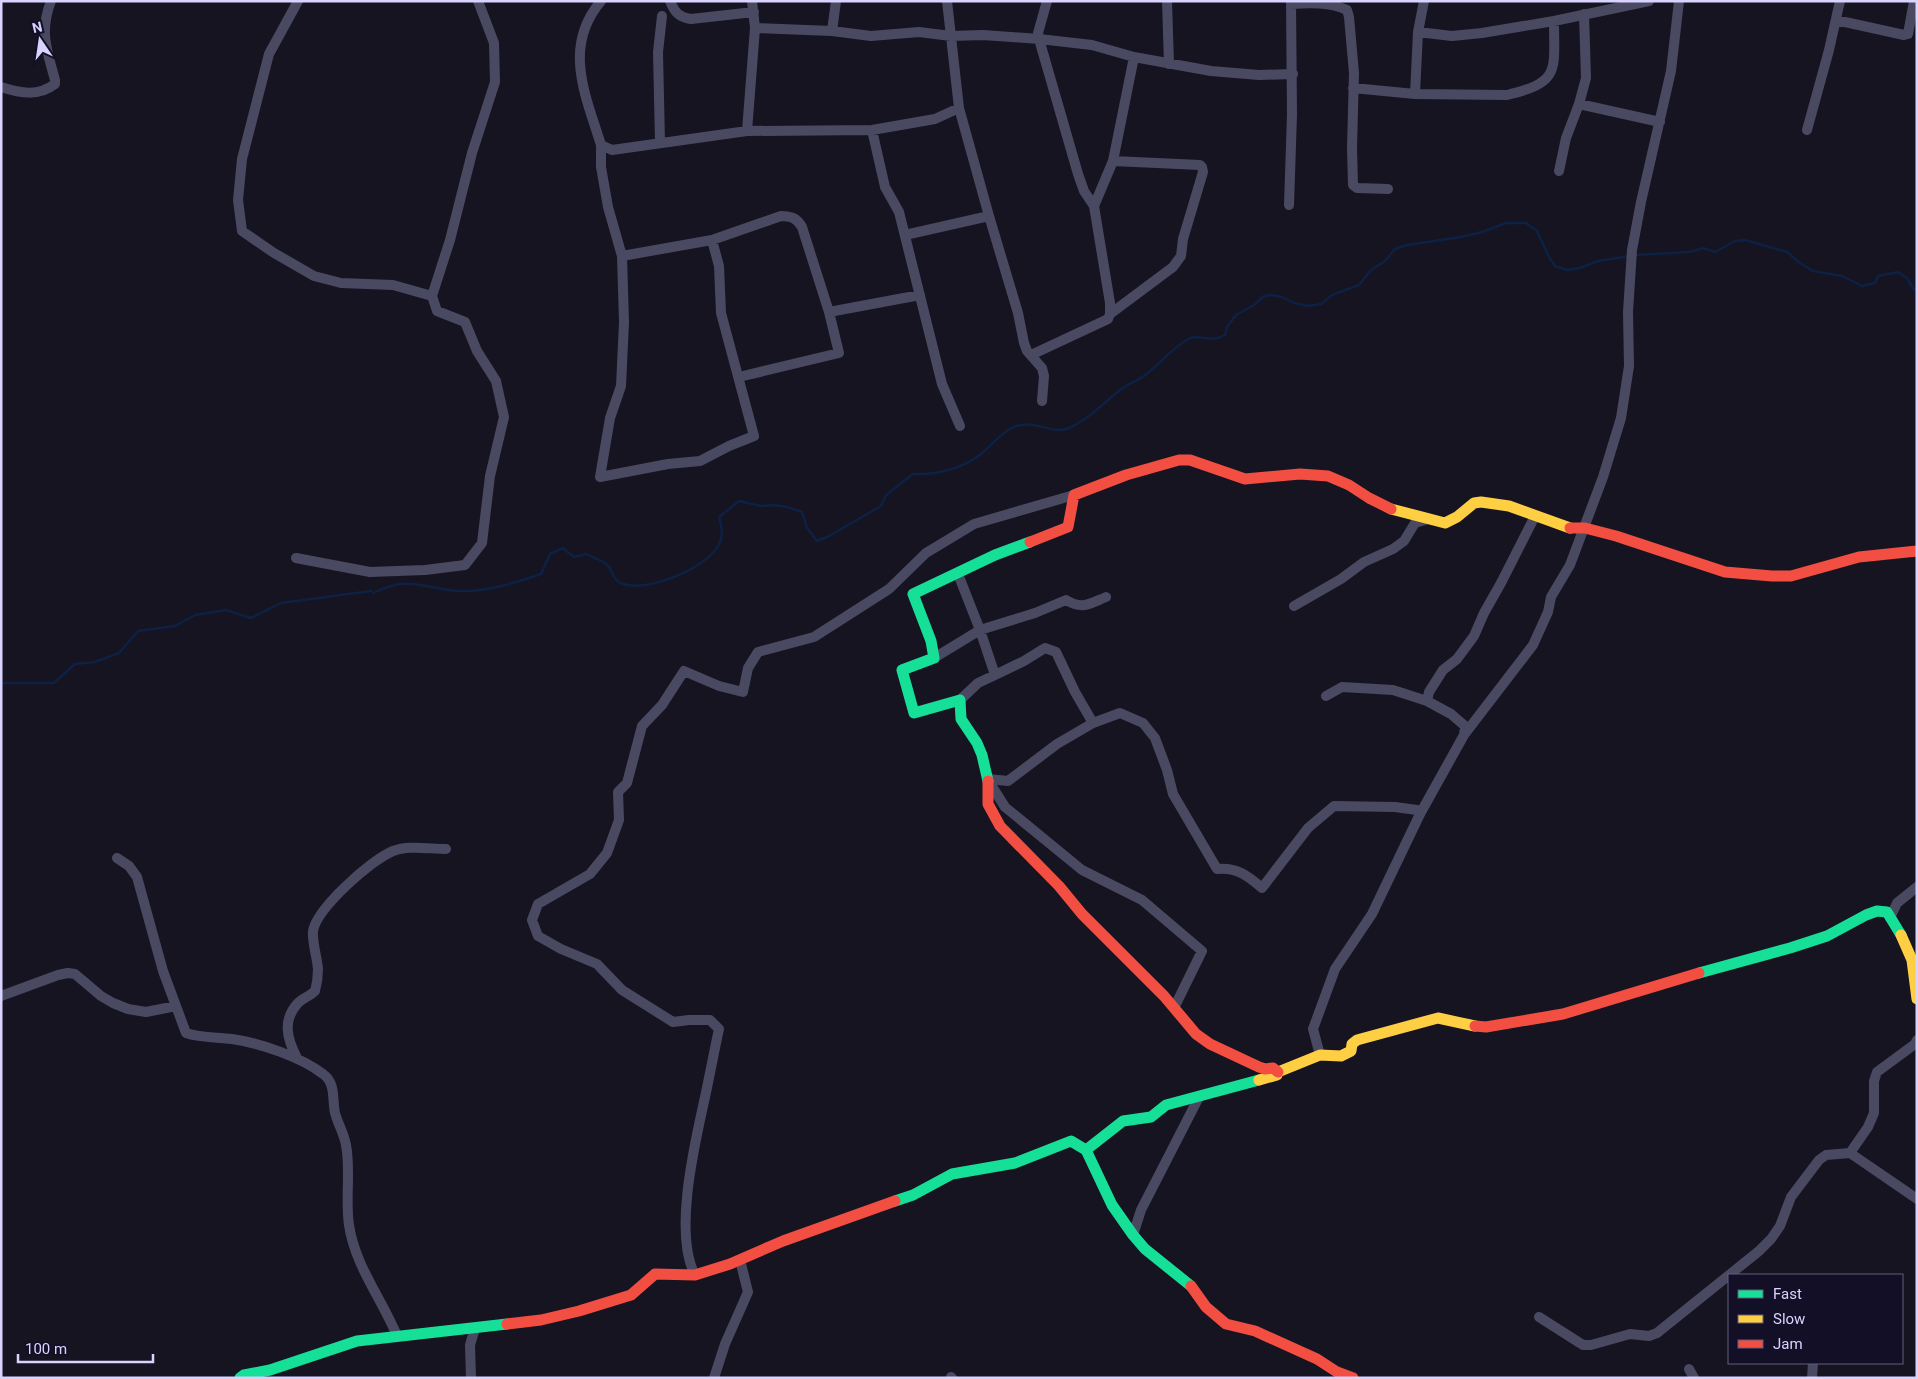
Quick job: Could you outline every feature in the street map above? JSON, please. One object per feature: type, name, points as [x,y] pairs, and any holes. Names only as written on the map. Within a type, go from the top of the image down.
[{"type":"street","points":[[1,88],[22,94],[35,93],[50,88],[55,84],[44,38],[45,16],[51,1]]},
{"type":"street","points":[[298,1],[268,54],[242,160],[238,200],[242,231],[274,253],[314,276],[342,283],[393,284],[432,296]]},
{"type":"street","points":[[296,558],[370,572],[425,570],[465,565],[482,543],[490,476],[504,417],[496,381],[477,351],[464,322],[438,311],[432,296],[450,240],[472,154],[495,82],[494,43],[478,1]]},
{"type":"street","points":[[601,1],[593,10],[580,41],[579,61],[582,84],[601,145],[608,207],[622,256],[624,322],[621,386],[610,418],[600,477],[668,464],[700,461],[754,436],[721,313],[719,266],[712,240]]},
{"type":"street","points":[[670,1],[675,12],[681,17],[686,18],[754,12]]},
{"type":"street","points":[[747,131],[755,28],[752,1]]},
{"type":"street","points":[[832,31],[836,1]]},
{"type":"street","points":[[947,1],[959,108],[1018,313],[1024,343],[1027,351],[1042,368],[1044,376],[1042,401]]},
{"type":"street","points":[[1031,356],[1108,319],[1110,314],[1110,303],[1094,206],[1084,191],[1078,174],[1039,39],[1038,33],[1048,1]]},
{"type":"street","points":[[1167,1],[1169,64]]},
{"type":"street","points":[[1415,94],[1418,32],[1424,1]]},
{"type":"street","points":[[1418,32],[1452,36],[1554,21],[1649,1]]},
{"type":"street","points":[[1320,1055],[1313,1029],[1335,969],[1372,914],[1420,814],[1464,735],[1533,645],[1548,612],[1551,597],[1570,565],[1585,528],[1621,418],[1629,366],[1628,312],[1632,250],[1671,71],[1679,1]]},
{"type":"street","points":[[1807,130],[1840,1]]},
{"type":"street","points":[[1836,20],[1904,35],[1908,34],[1914,1]]},
{"type":"street","points":[[1288,205],[1293,74],[1291,3],[1341,4],[1347,10],[1354,64],[1353,185],[1357,188],[1388,189]]},
{"type":"street","points":[[1559,171],[1566,138],[1579,104],[1586,78],[1584,14]]},
{"type":"street","points":[[660,142],[658,52],[662,16]]},
{"type":"street","points":[[1353,88],[1415,94],[1507,95],[1542,84],[1550,76],[1554,66],[1554,21]]},
{"type":"street","points":[[755,28],[832,31],[871,36],[919,32],[951,36],[1039,39],[1092,45],[1169,64],[1211,71],[1259,75],[1293,74]]},
{"type":"street","points":[[1094,206],[1113,161],[1134,56]]},
{"type":"street","points":[[1579,104],[1660,122]]},
{"type":"street","points":[[601,145],[612,150],[747,131],[872,130],[935,119],[959,108]]},
{"type":"street","points":[[872,130],[888,194],[896,203],[905,234],[942,384],[960,426]]},
{"type":"street","points":[[1110,314],[1173,267],[1181,256],[1183,240],[1202,172],[1202,166],[1200,165],[1113,161]]},
{"type":"street","points":[[622,256],[712,240],[781,216],[790,216],[798,220],[802,227],[829,312],[839,353],[739,376]]},
{"type":"street","points":[[905,234],[989,216]]},
{"type":"street","points":[[829,312],[920,296]]},
{"type":"street","points":[[694,1275],[688,1263],[684,1232],[692,1160],[719,1029],[710,1020],[673,1022],[622,990],[597,964],[561,949],[538,936],[532,920],[538,904],[590,874],[607,853],[619,820],[618,792],[627,782],[642,726],[662,705],[684,671],[719,686],[743,692],[748,668],[758,652],[814,637],[889,589],[926,553],[974,524],[1074,495],[1126,475],[1180,460],[1190,460],[1245,479],[1300,474],[1328,476],[1349,485],[1389,508],[1445,523],[1457,517],[1474,503],[1481,502],[1509,506],[1573,529],[1585,528],[1616,536],[1725,572],[1791,576],[1859,557],[1917,551]]},
{"type":"street","points":[[934,658],[931,641],[913,594],[995,555],[1068,526],[1074,495]]},
{"type":"street","points":[[1427,701],[1429,692],[1443,670],[1457,659],[1474,636],[1534,516]]},
{"type":"street","points":[[1294,606],[1341,579],[1364,562],[1393,549],[1404,541],[1415,523],[1421,520],[1434,519]]},
{"type":"street","points":[[958,574],[995,675]]},
{"type":"street","points":[[1093,723],[1075,692],[1056,652],[1045,648],[1024,661],[978,683],[960,700],[914,713],[902,670],[934,658],[980,630],[1035,614],[1066,600],[1075,605],[1082,606],[1106,597]]},
{"type":"street","points":[[1326,696],[1342,686],[1374,687],[1393,690],[1427,701],[1451,714],[1465,726],[1464,735]]},
{"type":"street","points":[[960,700],[961,719],[977,743],[986,767],[988,804],[1000,826],[1059,886],[1082,914],[1121,951],[1189,1027],[1210,1044],[1258,1067],[1273,1068],[1278,1072]]},
{"type":"street","points":[[988,779],[1008,781],[1057,744],[1093,723],[1120,713],[1143,723],[1155,738],[1177,802],[1218,869],[1230,868],[1240,872],[1262,888],[1308,828],[1334,806],[1395,806],[1416,810],[1420,814]]},
{"type":"street","points":[[988,779],[1006,807],[1082,870],[1142,900],[1202,951],[1174,1008]]},
{"type":"street","points":[[297,1058],[288,1038],[286,1028],[295,1006],[315,991],[318,969],[313,932],[315,922],[321,912],[369,867],[394,850],[413,848],[446,850]]},
{"type":"street","points":[[117,858],[129,866],[137,877],[163,970],[186,1034],[235,1039],[280,1052],[297,1058],[326,1076],[331,1083],[335,1112],[346,1145],[349,1225],[357,1256],[371,1286],[388,1314],[397,1336]]},
{"type":"street","points":[[1890,918],[1897,903],[1917,888]]},
{"type":"street","points":[[1086,1150],[1123,1121],[1150,1117],[1166,1106],[1277,1074],[1320,1055],[1341,1056],[1351,1051],[1352,1044],[1357,1040],[1438,1018],[1469,1026],[1486,1027],[1563,1014],[1827,936],[1877,911],[1887,912],[1907,946],[1912,960],[1917,999]]},
{"type":"street","points":[[1,996],[68,973],[75,974],[101,996],[128,1009],[146,1012],[176,1006]]},
{"type":"street","points":[[1850,1154],[1868,1127],[1874,1113],[1874,1081],[1877,1072],[1915,1044],[1917,1040]]},
{"type":"street","points":[[1133,1236],[1141,1210],[1199,1097]]},
{"type":"street","points":[[240,1378],[357,1341],[541,1320],[579,1311],[631,1295],[655,1274],[694,1275],[740,1260],[792,1237],[913,1195],[952,1174],[1015,1163],[1071,1141],[1086,1150],[1112,1205],[1133,1236],[1146,1250],[1192,1287],[1206,1307],[1226,1324],[1255,1331],[1317,1359],[1337,1372],[1353,1378]]},
{"type":"street","points":[[1730,1274],[1771,1239],[1780,1226],[1791,1197],[1819,1160],[1826,1155],[1850,1154],[1917,1199]]},
{"type":"street","points":[[714,1378],[725,1344],[748,1292],[740,1260]]},
{"type":"street","points":[[1539,1317],[1583,1344],[1591,1345],[1630,1334],[1649,1336],[1656,1333],[1728,1276]]},
{"type":"street","points":[[471,1378],[470,1345],[475,1328]]},
{"type":"street","points":[[1812,1378],[1814,1364]]},
{"type":"waterway","points":[[373,593],[406,584],[458,591],[500,586],[541,574],[550,554],[563,548],[574,557],[586,554],[604,563],[609,566],[616,580],[623,584],[634,586],[661,582],[689,570],[711,555],[718,546],[722,535],[719,517],[739,501],[761,506],[787,507],[802,512],[807,528],[817,541],[881,506],[886,495],[913,474],[940,472],[966,464],[981,454],[1010,429],[1026,424],[1062,430],[1077,424],[1124,387],[1144,376],[1176,347],[1188,339],[1192,337],[1214,339],[1225,335],[1227,327],[1236,315],[1254,305],[1264,296],[1282,297],[1294,303],[1308,306],[1321,304],[1332,295],[1359,285],[1371,270],[1385,261],[1395,249],[1407,245],[1461,237],[1506,223],[1526,223],[1537,231],[1555,266],[1567,270],[1580,268],[1598,261],[1630,256]]},
{"type":"waterway","points":[[1635,255],[1690,252],[1703,248],[1715,252],[1735,241],[1745,240],[1787,252],[1813,271],[1842,276],[1862,286],[1875,283],[1878,276],[1898,272],[1907,278],[1914,290],[1917,289]]},
{"type":"waterway","points":[[1,683],[54,683],[75,664],[95,662],[119,653],[138,631],[175,626],[195,615],[226,610],[251,618],[281,603],[371,591]]},
{"type":"traffic: fast","points":[[988,781],[977,743],[961,719],[960,700],[914,713],[902,670],[934,658],[931,641],[913,594],[995,555],[1030,542]]},
{"type":"traffic: fast","points":[[1699,973],[1827,936],[1877,911],[1887,912],[1901,935]]},
{"type":"traffic: fast","points":[[1086,1150],[1123,1121],[1151,1117],[1166,1105],[1259,1080]]},
{"type":"traffic: fast","points":[[895,1201],[913,1195],[952,1174],[1015,1163],[1071,1141],[1086,1150],[1112,1205],[1133,1235],[1145,1249],[1191,1286]]},
{"type":"traffic: fast","points":[[240,1378],[244,1375],[270,1370],[357,1341],[507,1324]]},
{"type":"traffic: slow","points":[[1391,509],[1445,523],[1457,517],[1474,503],[1481,502],[1509,506],[1570,528]]},
{"type":"traffic: slow","points":[[1901,935],[1912,960],[1917,999]]},
{"type":"traffic: slow","points":[[1259,1080],[1277,1075],[1278,1072],[1320,1055],[1341,1056],[1351,1051],[1352,1044],[1357,1040],[1438,1018],[1475,1026]]},
{"type":"traffic: jam","points":[[1030,542],[1068,527],[1074,495],[1126,475],[1179,460],[1190,460],[1245,479],[1300,474],[1328,476],[1349,485],[1391,509]]},
{"type":"traffic: jam","points":[[1570,528],[1585,528],[1616,536],[1725,572],[1772,576],[1791,576],[1859,557],[1917,551]]},
{"type":"traffic: jam","points":[[988,781],[988,804],[1000,826],[1059,886],[1082,914],[1164,996],[1196,1034],[1210,1044],[1259,1067],[1265,1069],[1273,1068],[1278,1072]]},
{"type":"traffic: jam","points":[[1475,1026],[1486,1027],[1563,1014],[1699,973]]},
{"type":"traffic: jam","points":[[507,1324],[541,1320],[631,1295],[655,1274],[695,1275],[730,1264],[783,1241],[895,1201]]},
{"type":"traffic: jam","points":[[1191,1286],[1206,1307],[1226,1324],[1255,1331],[1317,1359],[1337,1372],[1353,1378]]}]
